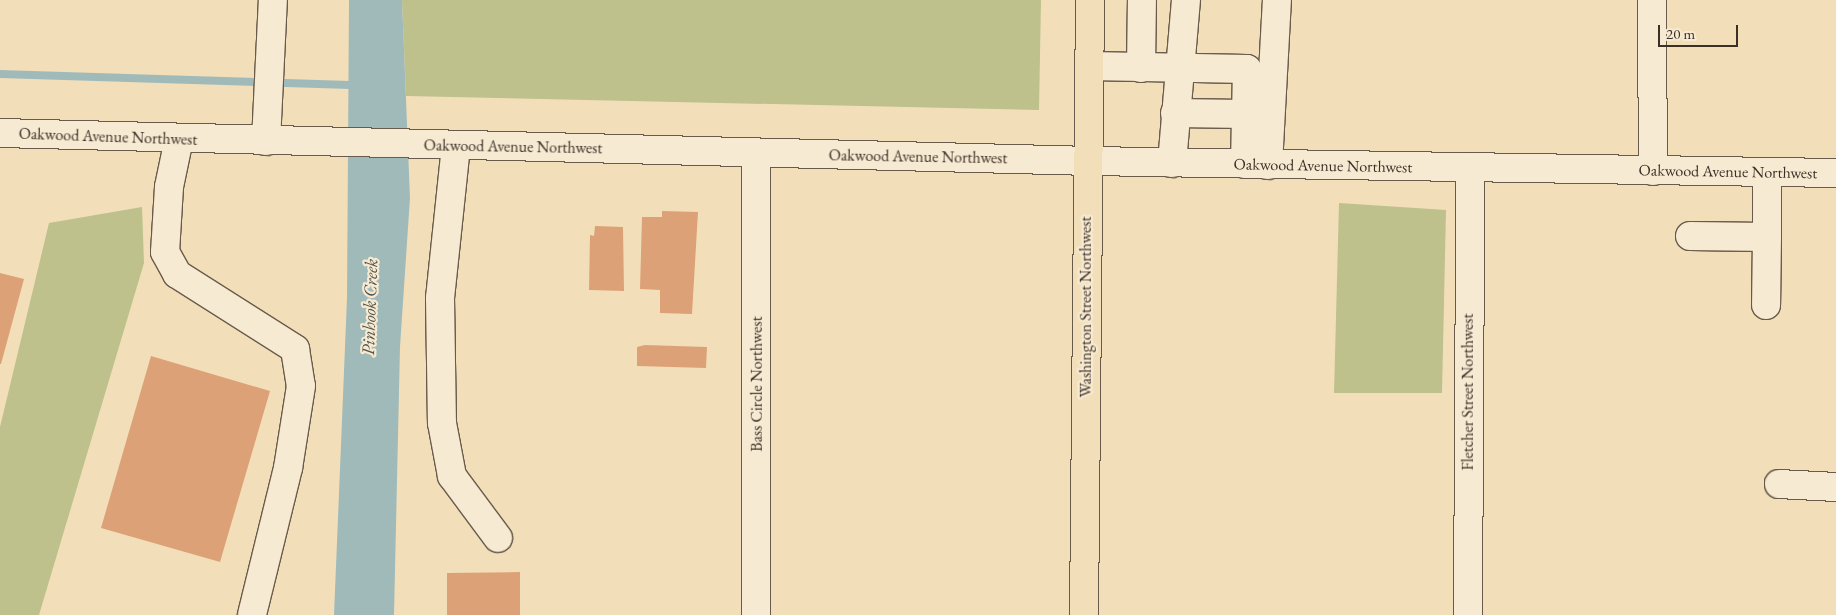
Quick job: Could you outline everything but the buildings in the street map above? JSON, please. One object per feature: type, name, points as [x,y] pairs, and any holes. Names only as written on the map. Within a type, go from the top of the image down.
[{"type":"main road","name":"Washington Street Northwest","points":[[1084,615],[1090,0]]},
{"type":"street","points":[[266,141],[268,60],[273,0]]},
{"type":"street","points":[[1141,68],[1142,0]]},
{"type":"street","points":[[1172,163],[1177,68],[1184,43],[1186,0]]},
{"type":"street","points":[[1256,164],[1277,0]]},
{"type":"street","points":[[1652,0],[1653,171]]},
{"type":"street","points":[[1089,66],[1247,69],[1246,114],[1256,164]]},
{"type":"street","points":[[1175,112],[1246,114]]},
{"type":"street","name":"Oakwood Avenue Northwest","points":[[0,133],[1172,163],[1470,169],[1836,173]]},
{"type":"street","points":[[179,139],[170,187],[165,252],[177,274],[295,349],[301,386],[288,468],[252,615]]},
{"type":"street","points":[[456,146],[440,298],[442,423],[452,476],[498,538]]},
{"type":"street","name":"Bass Circle Northwest","points":[[756,153],[756,615]]},
{"type":"street","name":"Fletcher Street Northwest","points":[[1468,615],[1470,169]]},
{"type":"street","points":[[1766,305],[1767,172]]},
{"type":"street","points":[[1690,236],[1767,237]]},
{"type":"street","points":[[1779,484],[1836,487]]},
{"type":"green space","points":[[402,0],[1041,0],[1039,110],[406,96]]},
{"type":"green space","points":[[1339,203],[1446,210],[1442,393],[1334,393]]},
{"type":"green space","points":[[142,207],[144,263],[39,615],[0,615],[0,427],[49,223]]},
{"type":"water","name":"Pinhook Creek","points":[[349,0],[402,0],[410,198],[400,347],[394,615],[334,615],[347,298]]},
{"type":"waterway","points":[[0,74],[358,85]]}]
